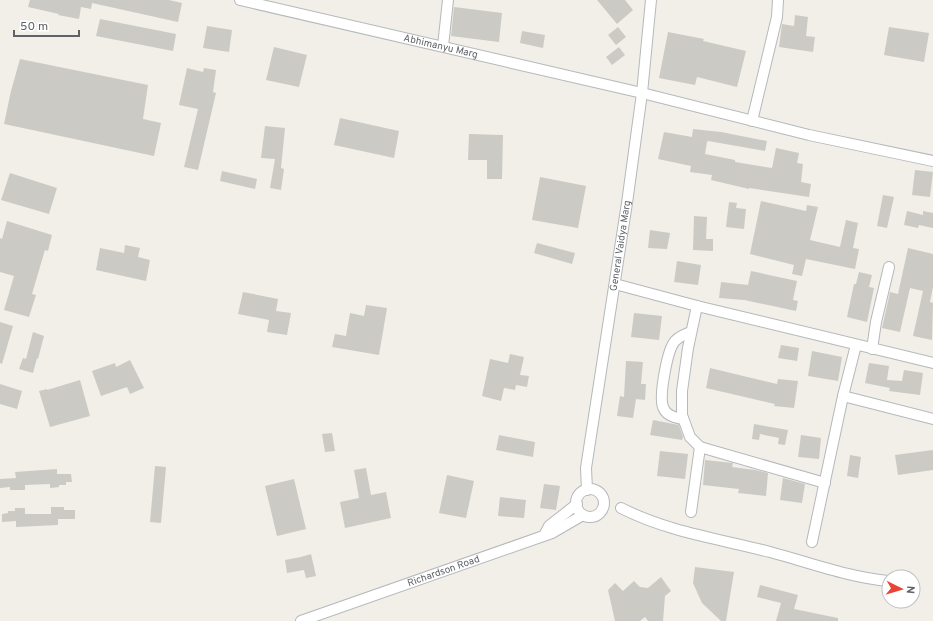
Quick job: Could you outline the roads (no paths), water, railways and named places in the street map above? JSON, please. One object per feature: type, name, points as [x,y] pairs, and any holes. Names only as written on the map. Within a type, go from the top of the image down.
[{"type":"street","name":"Abhimanyu Marg","points":[[240,0],[642,93],[809,135],[933,161]]},
{"type":"street","points":[[443,46],[448,0]]},
{"type":"street","name":"General Vaidya Marg","points":[[587,490],[586,468],[615,284],[642,93],[652,0]]},
{"type":"street","points":[[752,121],[777,17],[778,0]]},
{"type":"street","points":[[872,349],[877,315],[889,267]]},
{"type":"street","points":[[615,284],[697,306],[933,363]]},
{"type":"street","points":[[697,306],[691,332],[682,391],[682,415],[690,437],[700,447],[825,483]]},
{"type":"street","points":[[683,419],[670,416],[666,412],[663,407],[662,396],[669,352],[681,336],[691,332]]},
{"type":"street","points":[[812,542],[843,396],[856,345]]},
{"type":"street","points":[[843,396],[933,419]]},
{"type":"street","points":[[690,512],[700,447]]},
{"type":"street","points":[[587,490],[595,490],[603,498],[604,506],[600,513],[589,517],[579,512],[577,504],[580,494],[587,490]]},
{"type":"street","points":[[545,534],[549,526],[577,504]]},
{"type":"street","points":[[621,508],[638,517],[664,527],[769,552],[848,573],[881,579]]},
{"type":"street","name":"Richardson Road","points":[[301,621],[563,528],[583,515]]}]
